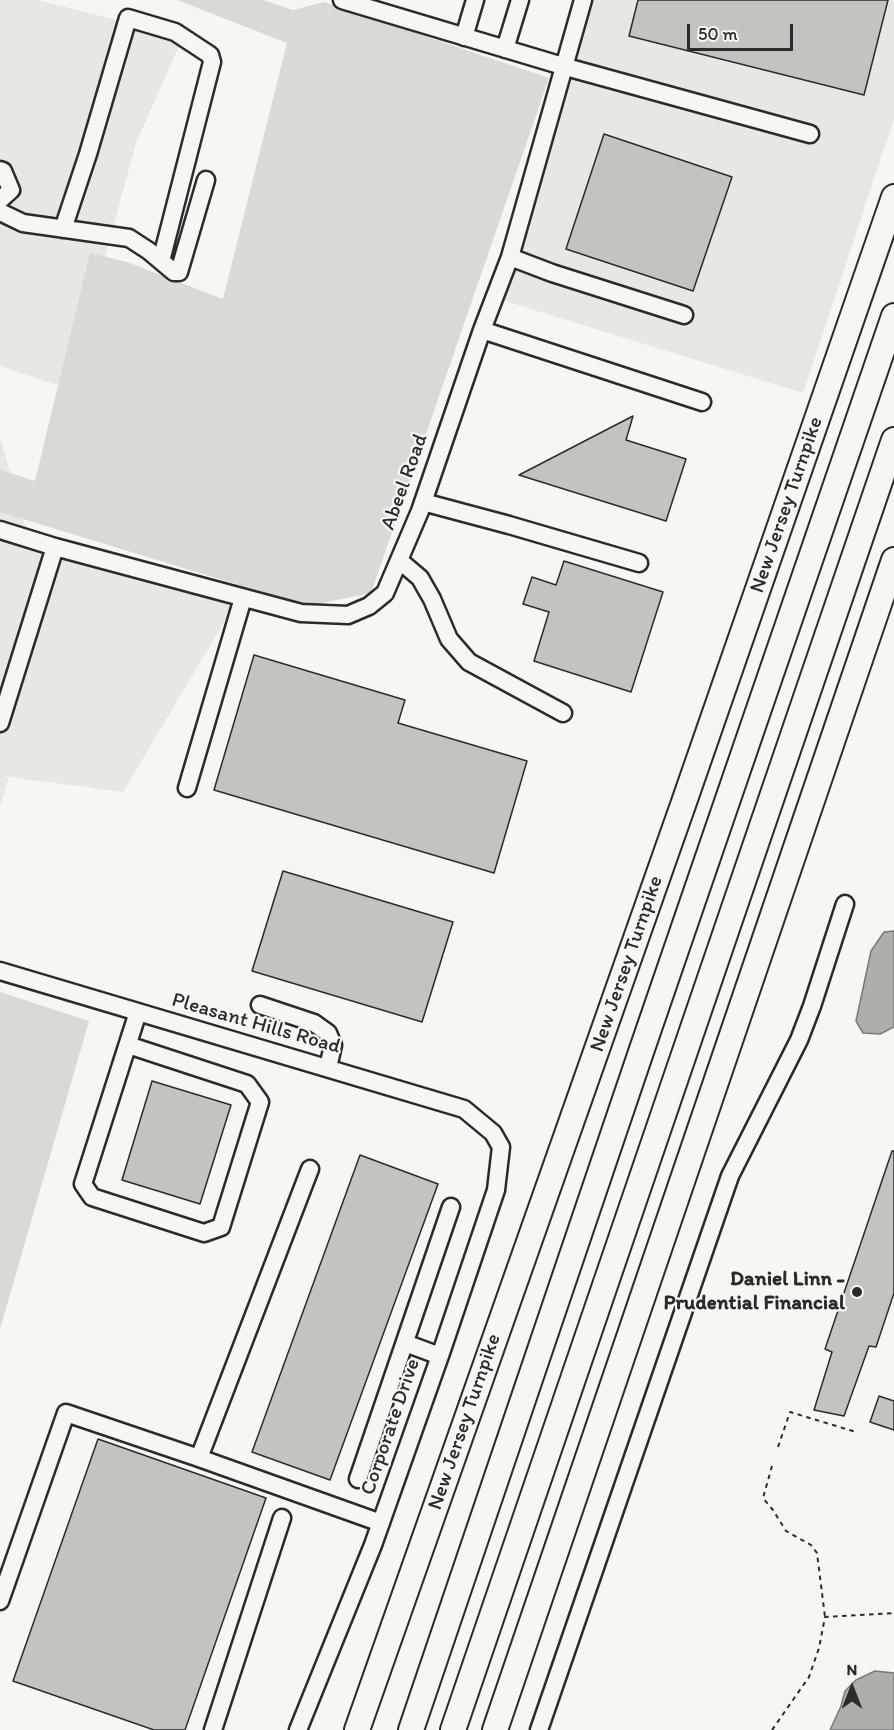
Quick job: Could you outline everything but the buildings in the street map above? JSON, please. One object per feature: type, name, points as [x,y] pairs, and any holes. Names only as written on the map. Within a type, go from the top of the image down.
[{"type":"highway","name":"New Jersey Turnpike","points":[[357,1730],[894,197]]},
{"type":"highway","name":"New Jersey Turnpike","points":[[411,1730],[894,316]]},
{"type":"highway","points":[[453,1730],[894,440]]},
{"type":"highway","points":[[495,1730],[894,560]]},
{"type":"street","points":[[342,0],[566,67],[810,134]]},
{"type":"street","points":[[464,37],[475,0]]},
{"type":"street","points":[[505,49],[520,0]]},
{"type":"street","name":"Abeel Road","points":[[0,530],[301,614],[348,615],[369,606],[385,593],[423,502],[482,330],[510,257],[566,67],[583,0]]},
{"type":"street","points":[[63,229],[88,154],[128,18],[175,32],[210,55],[212,62],[161,261]]},
{"type":"street","points":[[0,170],[3,171],[11,190],[0,200]]},
{"type":"street","points":[[0,212],[23,223],[129,238],[150,251],[174,272],[179,272],[206,180]]},
{"type":"street","points":[[510,257],[552,273],[684,315]]},
{"type":"street","points":[[482,330],[702,402]]},
{"type":"street","points":[[423,502],[639,563]]},
{"type":"street","points":[[0,723],[55,547]]},
{"type":"street","points":[[400,561],[420,578],[432,599],[449,639],[469,662],[563,713]]},
{"type":"street","points":[[187,789],[243,598]]},
{"type":"street","points":[[540,1730],[730,1176],[799,1040],[845,904]]},
{"type":"street","name":"Pleasant Hills Road","points":[[0,971],[464,1109],[493,1133]]},
{"type":"street","points":[[260,1005],[314,1023],[328,1033],[333,1045],[328,1068]]},
{"type":"street","points":[[128,1046],[247,1084],[260,1102],[220,1227],[204,1233],[92,1197],[83,1184],[138,1012]]},
{"type":"street","name":"Corporate Drive","points":[[298,1730],[381,1523],[496,1190],[501,1147],[493,1133]]},
{"type":"street","points":[[199,1458],[310,1169]]},
{"type":"street","points":[[358,1479],[450,1207]]},
{"type":"street","points":[[405,1343],[440,1356]]},
{"type":"street","points":[[0,1601],[66,1413],[381,1523]]},
{"type":"street","points":[[213,1730],[282,1518]]},
{"type":"path","points":[[778,1447],[790,1412],[856,1432]]},
{"type":"path","points":[[772,1466],[763,1498],[773,1509],[786,1531],[811,1545],[817,1553],[825,1617],[819,1648],[809,1677],[772,1730]]},
{"type":"path","points":[[825,1617],[894,1613]]},
{"type":"shaded area","points":[[0,0],[38,0],[183,37],[136,143],[69,389],[0,366]]},
{"type":"shaded area","points":[[177,0],[263,0],[293,10],[324,2],[549,78],[371,593],[308,606],[0,512],[0,470],[35,481],[90,253],[127,262],[223,299],[287,43]]},
{"type":"shaded area","points":[[585,0],[894,0],[894,119],[803,393],[492,297]]},
{"type":"shaded area","points":[[0,437],[29,539],[236,602],[123,792],[9,777],[0,806]]},
{"type":"shaded area","points":[[894,931],[894,1027],[880,1034],[863,1033],[856,1021],[871,951],[884,932]]},
{"type":"shaded area","points":[[0,992],[89,1021],[0,1329]]},
{"type":"shaded area","points":[[875,1671],[894,1673],[894,1730],[830,1730],[845,1691],[856,1680]]},
{"type":"place","name":"Daniel Linn - Prudential Financial","points":[[857,1292]]}]
